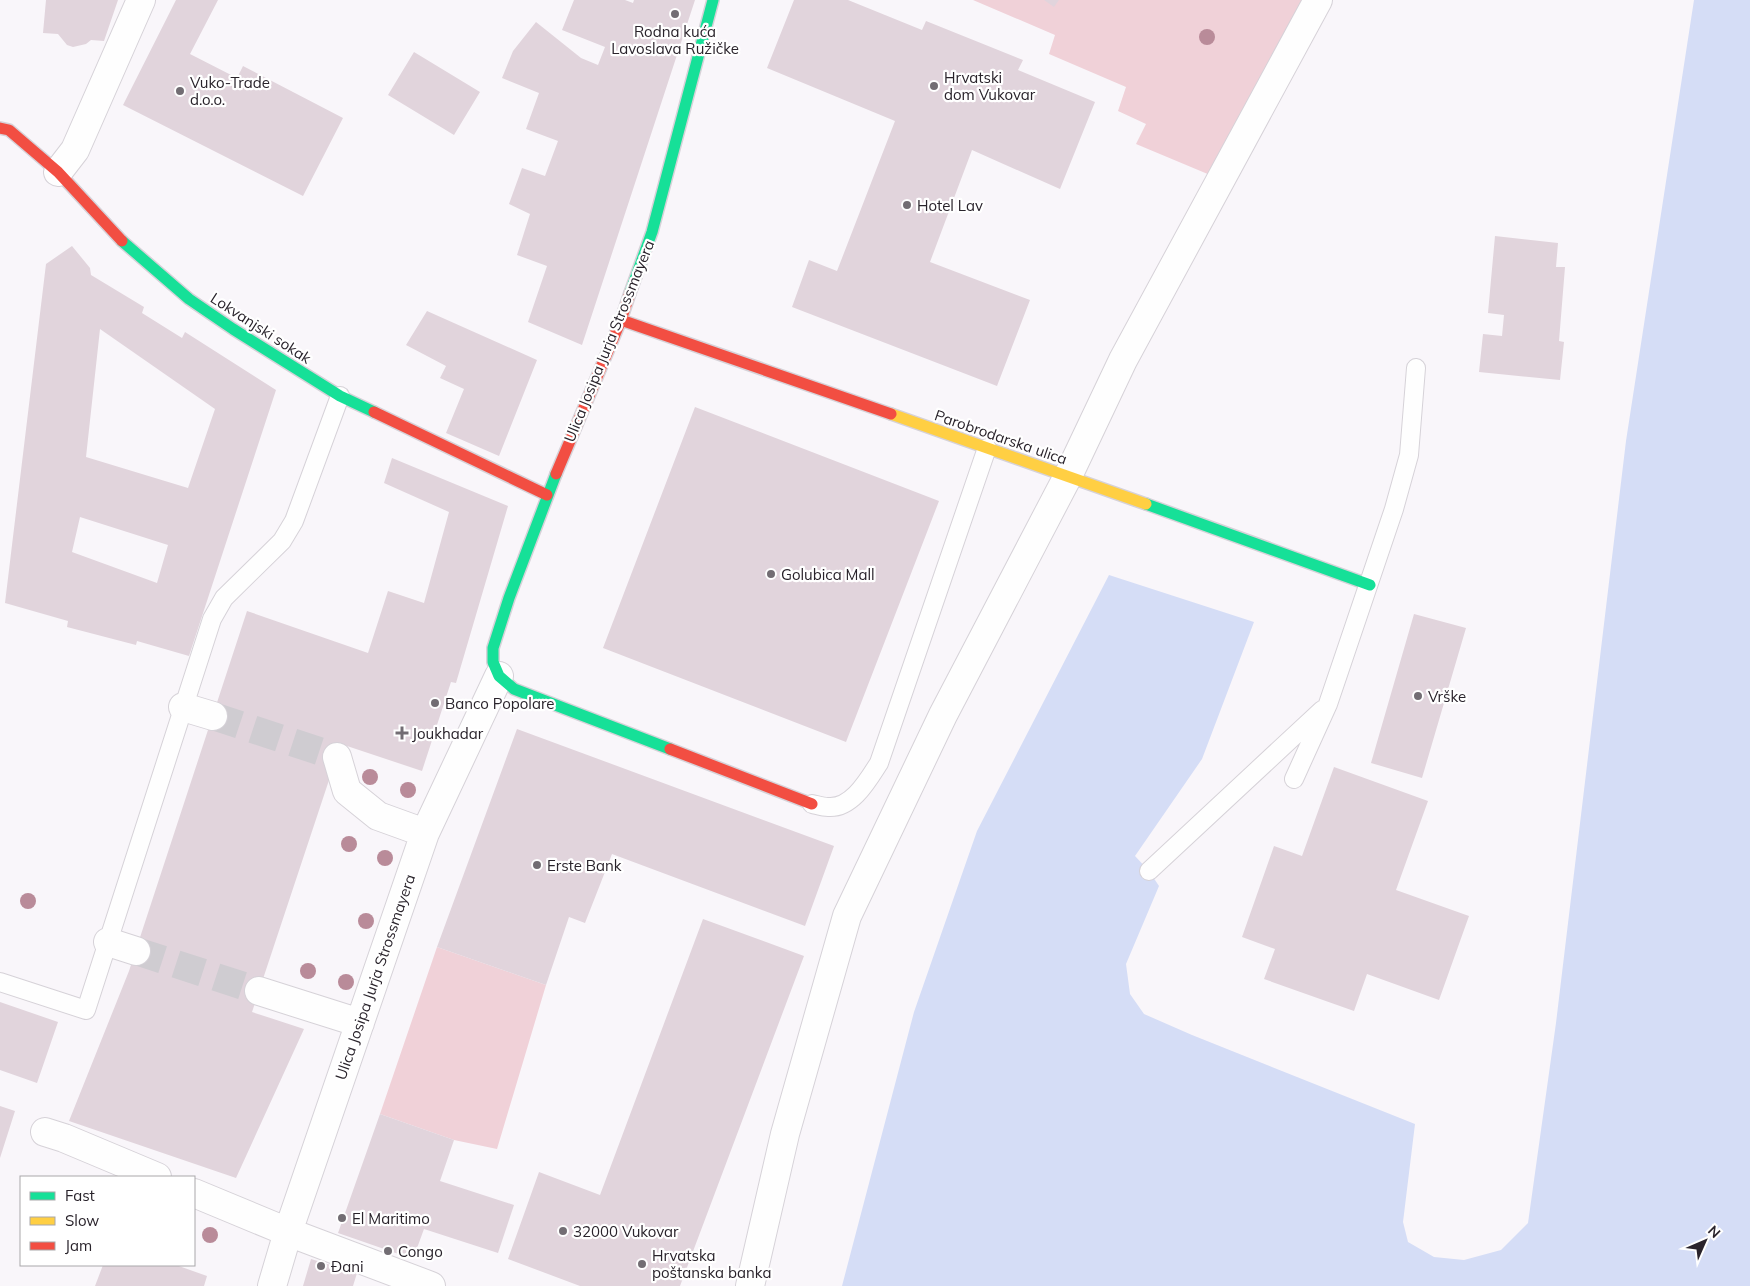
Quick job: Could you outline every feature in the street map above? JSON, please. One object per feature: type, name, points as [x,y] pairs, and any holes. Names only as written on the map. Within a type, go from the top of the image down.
[{"type":"street","points":[[58,172],[75,150],[141,0]]},
{"type":"street","name":"Ulica Josipa Jurja Strossmayera","points":[[272,1286],[288,1232],[425,833],[498,676],[492,662],[493,648],[509,598],[547,495],[621,320],[652,232],[713,0]]},
{"type":"street","points":[[750,1286],[785,1134],[847,916],[943,715],[1068,476],[1123,360],[1318,0]]},
{"type":"street","name":"Lokvanjski sokak","points":[[0,128],[10,130],[58,172],[129,249],[189,299],[340,396],[547,495]]},
{"type":"street","name":"Parobrodarska ulica","points":[[621,320],[1068,476],[1370,585]]},
{"type":"street","points":[[498,676],[514,689],[812,804]]},
{"type":"street","points":[[183,707],[213,716]]},
{"type":"street","points":[[337,757],[347,791],[378,816],[425,833]]},
{"type":"street","points":[[108,942],[136,951]]},
{"type":"street","points":[[259,991],[360,1023]]},
{"type":"street","points":[[46,1132],[155,1176]]},
{"type":"street","points":[[195,1193],[288,1232],[431,1286]]},
{"type":"lane","points":[[1294,779],[1328,704],[1370,585],[1394,509],[1409,455],[1416,368]]},
{"type":"lane","points":[[0,982],[86,1010],[212,619],[224,598],[282,541],[294,521],[340,396]]},
{"type":"lane","points":[[812,804],[830,807],[844,803],[861,790],[879,763],[988,448]]},
{"type":"lane","points":[[1149,871],[1328,704]]},
{"type":"shaded area","points":[[973,0],[1318,0],[1222,180],[1136,144],[1146,124],[1118,111],[1126,87],[1049,54],[1055,35]]},
{"type":"shaded area","points":[[437,947],[546,985],[497,1149],[454,1140],[380,1114]]},
{"type":"water","points":[[1694,0],[1750,0],[1750,1286],[842,1286],[914,1012],[977,831],[1109,575],[1254,622],[1202,759],[1135,856],[1149,871],[1159,886],[1126,964],[1130,994],[1144,1014],[1415,1124],[1403,1222],[1408,1242],[1434,1257],[1464,1260],[1501,1250],[1528,1223],[1556,1023],[1626,441]]},
{"type":"building","points":[[46,0],[118,0],[104,41],[91,40],[86,44],[73,47],[67,45],[58,34],[43,33]]},
{"type":"building","points":[[176,0],[218,0],[190,54],[237,78],[243,66],[343,118],[303,196],[123,105]]},
{"type":"building","points":[[574,0],[625,0],[633,3],[634,0],[695,0],[582,345],[528,322],[547,266],[517,255],[530,214],[509,204],[522,168],[545,176],[558,141],[526,129],[539,93],[502,78],[513,51],[536,22],[581,58],[598,65],[605,47],[562,30]]},
{"type":"building","points":[[794,0],[848,0],[922,30],[926,21],[1023,60],[1018,70],[1095,102],[1060,189],[972,150],[930,262],[1030,300],[997,386],[792,307],[809,260],[837,271],[895,121],[767,68]]},
{"type":"building","points":[[1044,0],[1059,0],[1054,7]]},
{"type":"building","points":[[414,52],[480,92],[454,135],[388,95]]},
{"type":"building","points":[[1495,236],[1558,243],[1556,267],[1565,267],[1559,341],[1564,342],[1560,380],[1479,372],[1483,334],[1502,336],[1504,315],[1488,313]]},
{"type":"building","points":[[72,246],[90,268],[91,275],[144,307],[142,313],[182,338],[185,332],[276,390],[189,656],[137,641],[136,645],[67,627],[68,621],[5,603],[46,264]],"holes":[[[100,329],[215,409],[188,488],[86,457]],[[80,517],[168,545],[157,583],[72,552]]]},
{"type":"building","points":[[427,311],[537,360],[499,456],[446,433],[464,389],[440,378],[446,366],[406,345]]},
{"type":"building","name":"Golubica Mall","points":[[695,407],[939,501],[846,742],[603,648]]},
{"type":"building","points":[[392,458],[508,506],[456,683],[451,682],[422,771],[341,744],[252,1012],[304,1029],[236,1178],[69,1121],[129,971],[247,611],[368,653],[388,591],[424,603],[449,512],[384,483]]},
{"type":"building","name":"Vrške","points":[[1414,614],[1466,628],[1422,778],[1371,763]]},
{"type":"building","points":[[517,729],[834,846],[805,926],[612,854],[585,923],[569,917],[546,985],[437,947]]},
{"type":"building","points":[[1334,767],[1428,801],[1396,890],[1469,916],[1439,1000],[1367,974],[1354,1011],[1264,979],[1275,949],[1242,937],[1274,846],[1302,856]]},
{"type":"building","points":[[703,919],[804,956],[680,1286],[580,1286],[508,1259],[539,1172],[600,1195]]},
{"type":"building","points":[[0,1002],[58,1022],[37,1083],[0,1070]]},
{"type":"building","points":[[0,1106],[15,1111],[0,1158]]},
{"type":"building","points":[[380,1114],[454,1140],[440,1181],[514,1205],[498,1253],[424,1229],[413,1259],[338,1233]]},
{"type":"building","name":"Đani","points":[[311,1259],[357,1273],[353,1286],[303,1286]]},
{"type":"building","points":[[103,1266],[179,1266],[207,1276],[204,1286],[95,1286]]},
{"type":"tunnel","points":[[213,716],[337,757]]},
{"type":"tunnel","points":[[136,951],[259,991]]},
{"type":"traffic: fast","points":[[630,293],[652,232],[713,0]]},
{"type":"traffic: fast","points":[[122,241],[189,299],[233,329],[340,396],[374,412]]},
{"type":"traffic: fast","points":[[556,474],[509,598],[493,648],[493,662],[499,676],[514,689],[670,749]]},
{"type":"traffic: fast","points":[[1146,504],[1370,585]]},
{"type":"traffic: slow","points":[[891,414],[1146,504]]},
{"type":"traffic: jam","points":[[0,128],[9,130],[58,172],[122,241]]},
{"type":"traffic: jam","points":[[556,474],[621,320],[630,293]]},
{"type":"traffic: jam","points":[[621,320],[891,414]]},
{"type":"traffic: jam","points":[[374,412],[547,495]]},
{"type":"traffic: jam","points":[[670,749],[812,804]]},
{"type":"place","name":"Rodna kuća Lavoslava Ružičke","points":[[675,14]]},
{"type":"place","name":"Hrvatski dom Vukovar","points":[[934,86]]},
{"type":"place","name":"Vuko-Trade d.o.o.","points":[[180,91]]},
{"type":"place","name":"Hotel Lav","points":[[907,205]]},
{"type":"place","name":"Golubica Mall","points":[[771,574]]},
{"type":"place","name":"Vrške","points":[[1418,696]]},
{"type":"place","name":"Banco Popolare","points":[[435,703]]},
{"type":"place","name":"Joukhadar","points":[[402,733]]},
{"type":"place","name":"Erste Bank","points":[[537,865]]},
{"type":"place","name":"El Maritimo","points":[[342,1218]]},
{"type":"place","name":"32000 Vukovar","points":[[563,1231]]},
{"type":"place","name":"Congo","points":[[388,1251]]},
{"type":"place","name":"Hrvatska poštanska banka","points":[[642,1264]]},
{"type":"place","name":"Đani","points":[[321,1266]]}]
